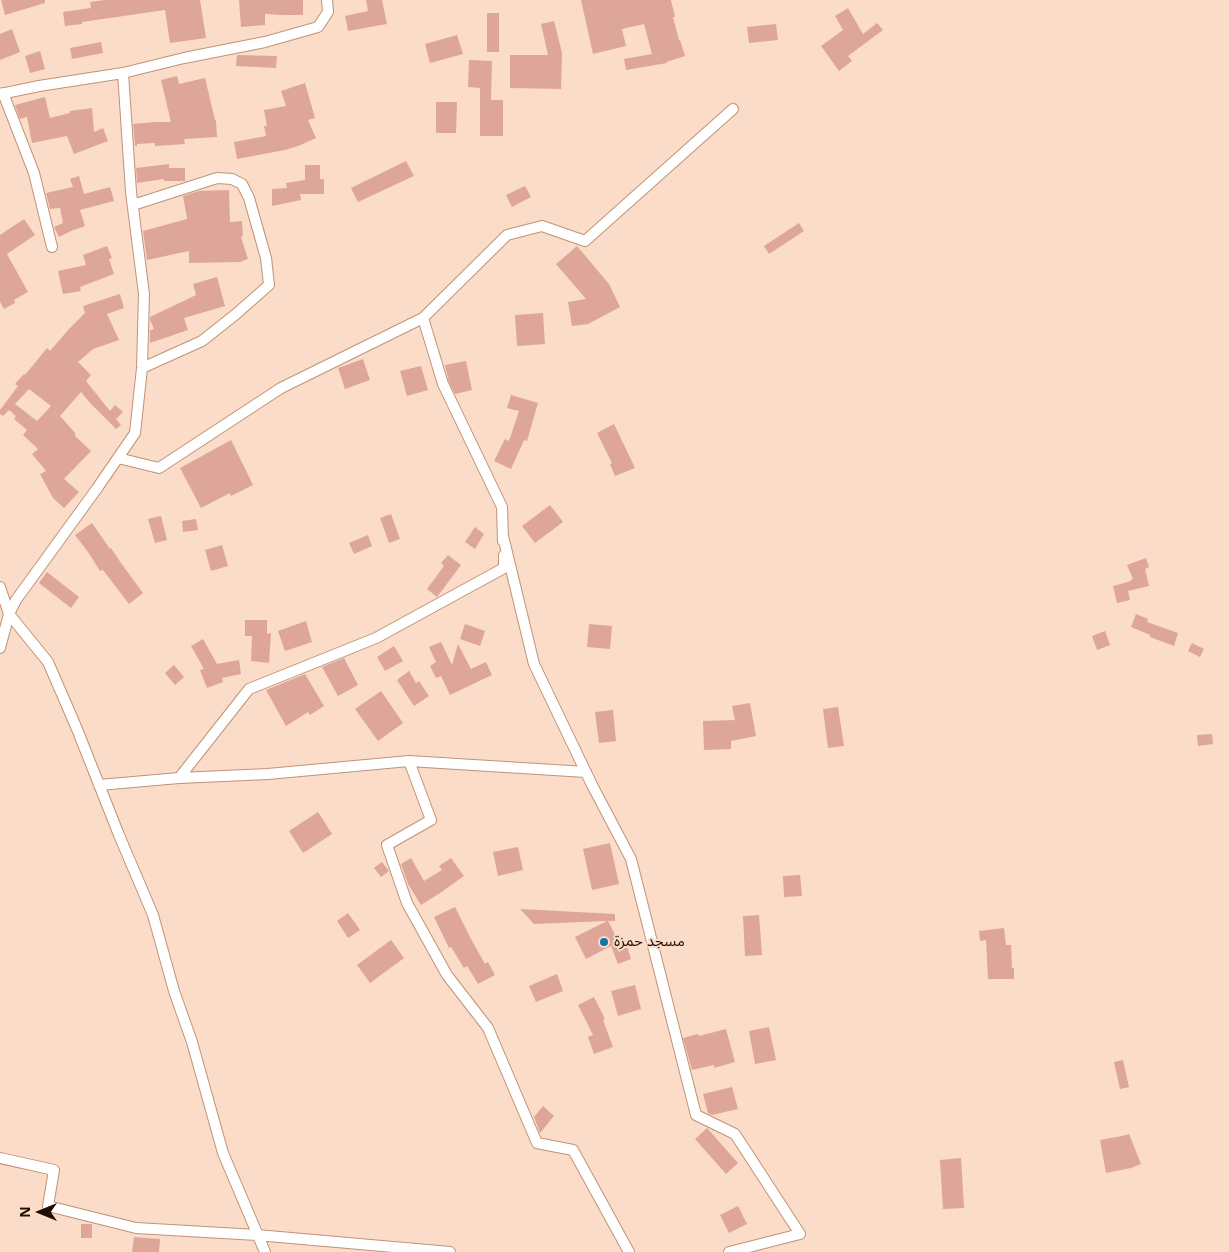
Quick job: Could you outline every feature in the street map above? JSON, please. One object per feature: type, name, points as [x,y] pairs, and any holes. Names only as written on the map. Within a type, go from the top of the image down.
[{"type":"street","points":[[52,247],[34,173],[2,94],[124,73],[184,58],[265,42],[318,27],[328,12],[327,0]]},
{"type":"street","points":[[0,648],[9,614],[16,600],[135,433],[142,368],[144,294],[133,205],[124,73]]},
{"type":"street","points":[[118,458],[159,468],[281,388],[423,318],[507,235],[542,226],[585,241],[733,109]]},
{"type":"street","points":[[133,205],[217,178],[232,179],[242,184],[250,198],[266,258],[269,285],[202,341],[142,368]]},
{"type":"street","points":[[179,778],[249,689],[376,638],[504,568],[502,507],[443,384],[423,318]]},
{"type":"street","points":[[503,536],[534,664],[586,772],[631,859],[696,1115],[735,1134],[800,1234],[729,1252]]},
{"type":"street","points":[[0,587],[9,614],[48,662],[153,915],[174,991],[192,1042],[223,1153],[265,1252]]},
{"type":"street","points":[[99,785],[179,778],[268,774],[409,761],[586,772]]},
{"type":"street","points":[[409,761],[431,820],[387,845],[407,903],[447,975],[488,1028],[537,1143],[573,1150],[629,1252]]},
{"type":"street","points":[[0,1158],[54,1170],[48,1206],[136,1228],[257,1235],[450,1252]]},
{"type":"building","points":[[1,0],[45,0],[45,3],[5,15]]},
{"type":"building","points":[[105,0],[200,0],[206,38],[170,43],[165,10],[65,26],[63,12],[91,8],[90,2]]},
{"type":"building","points":[[239,0],[303,0],[303,15],[265,14],[265,25],[241,27]]},
{"type":"building","points":[[366,0],[382,0],[387,24],[348,31],[345,16],[368,11]]},
{"type":"building","points":[[581,0],[671,0],[675,17],[673,17],[685,56],[667,63],[626,70],[624,59],[652,54],[644,24],[622,29],[626,46],[593,54]]},
{"type":"building","points":[[848,8],[863,34],[877,23],[883,30],[848,56],[852,61],[839,71],[821,46],[843,30],[835,16]]},
{"type":"building","points":[[487,13],[499,13],[499,52],[487,52]]},
{"type":"building","points":[[554,21],[562,53],[561,89],[510,88],[510,55],[548,55],[541,24]]},
{"type":"building","points":[[776,24],[778,40],[749,43],[747,27]]},
{"type":"building","points":[[12,29],[20,52],[0,60],[0,34]]},
{"type":"building","points":[[457,35],[463,54],[430,63],[425,44]]},
{"type":"building","points":[[101,42],[103,53],[72,59],[70,48]]},
{"type":"building","points":[[40,51],[45,69],[30,73],[25,56]]},
{"type":"building","points":[[237,55],[277,56],[276,68],[236,66]]},
{"type":"building","points":[[469,60],[492,61],[491,100],[503,100],[503,136],[480,136],[480,88],[468,87]]},
{"type":"building","points":[[177,76],[179,84],[205,78],[216,120],[217,137],[184,139],[185,144],[155,146],[155,143],[137,144],[135,146],[133,124],[171,122],[161,80]]},
{"type":"building","points":[[305,83],[315,118],[308,120],[316,138],[285,150],[237,159],[234,142],[266,136],[264,126],[267,126],[264,110],[286,106],[281,91]]},
{"type":"building","points":[[45,97],[50,118],[70,113],[70,111],[92,108],[94,132],[103,128],[108,141],[74,154],[67,136],[32,143],[27,117],[20,119],[15,105]]},
{"type":"building","points":[[436,102],[457,102],[456,133],[436,133]]},
{"type":"building","points":[[406,161],[414,176],[358,202],[351,188]]},
{"type":"building","points":[[169,164],[169,168],[185,168],[185,181],[164,181],[164,179],[137,183],[136,168]]},
{"type":"building","points":[[305,165],[320,165],[320,179],[324,179],[324,194],[300,194],[301,200],[272,206],[272,189],[287,188],[286,183],[305,180]]},
{"type":"building","points":[[79,176],[84,194],[110,187],[114,201],[80,210],[85,226],[59,237],[54,227],[63,223],[60,208],[50,209],[46,193],[73,187],[70,179]]},
{"type":"building","points":[[525,186],[531,197],[512,207],[506,195]]},
{"type":"building","points":[[229,190],[230,222],[242,221],[243,236],[241,237],[248,259],[240,262],[189,263],[189,251],[147,260],[143,231],[187,219],[183,196],[199,191]]},
{"type":"building","points":[[24,219],[35,235],[7,254],[28,292],[14,300],[15,303],[4,309],[0,302],[0,235]]},
{"type":"building","points":[[799,223],[804,231],[769,254],[764,246]]},
{"type":"building","points":[[107,246],[112,258],[109,259],[114,274],[80,287],[81,291],[63,294],[58,271],[86,265],[83,255]]},
{"type":"building","points":[[577,246],[609,284],[620,307],[588,324],[572,326],[568,302],[586,299],[556,264]]},
{"type":"building","points":[[217,277],[225,306],[184,318],[188,330],[150,343],[150,330],[154,329],[150,317],[196,295],[193,284]]},
{"type":"building","points":[[120,294],[124,308],[107,314],[119,340],[93,349],[78,362],[91,375],[86,381],[110,411],[115,405],[123,412],[116,419],[121,425],[116,429],[81,392],[60,416],[76,434],[74,435],[91,451],[64,479],[79,492],[64,508],[53,498],[40,474],[46,471],[32,454],[38,449],[23,435],[27,430],[14,419],[16,416],[9,410],[3,416],[0,414],[0,410],[18,386],[15,384],[47,348],[50,351],[85,313],[83,306]],"holes":[[[29,389],[51,406],[37,421],[15,404]]]},
{"type":"building","points":[[543,313],[545,344],[517,346],[515,315]]},
{"type":"building","points":[[363,359],[370,380],[345,389],[338,368]]},
{"type":"building","points":[[466,361],[472,390],[455,394],[449,382],[445,365]]},
{"type":"building","points":[[421,366],[428,390],[407,396],[400,371]]},
{"type":"building","points":[[511,395],[538,403],[527,441],[524,440],[511,469],[494,461],[505,439],[509,441],[519,411],[507,408]]},
{"type":"building","points":[[614,424],[635,468],[615,476],[610,464],[612,463],[597,433]]},
{"type":"building","points":[[231,440],[253,485],[231,496],[230,493],[201,508],[180,468]]},
{"type":"building","points":[[550,505],[563,522],[535,543],[522,526]]},
{"type":"building","points":[[391,514],[400,539],[389,543],[380,518]]},
{"type":"building","points":[[161,516],[167,540],[155,543],[148,519]]},
{"type":"building","points":[[196,519],[198,530],[183,532],[182,521]]},
{"type":"building","points":[[92,523],[143,593],[129,604],[103,570],[100,571],[75,535]]},
{"type":"building","points":[[475,527],[484,534],[475,549],[465,542]]},
{"type":"building","points":[[368,535],[372,546],[354,554],[349,543]]},
{"type":"building","points":[[222,545],[228,566],[211,571],[205,550]]},
{"type":"building","points":[[448,555],[461,565],[437,597],[427,589],[444,566],[441,563]]},
{"type":"building","points":[[1146,558],[1149,567],[1145,569],[1149,586],[1128,591],[1130,600],[1117,603],[1113,586],[1131,581],[1133,579],[1127,565]]},
{"type":"building","points":[[47,572],[79,597],[71,608],[39,583]]},
{"type":"building","points":[[1136,614],[1148,619],[1147,622],[1178,633],[1174,646],[1131,627]]},
{"type":"building","points":[[245,620],[267,620],[267,634],[271,633],[269,663],[251,661],[252,636],[245,636]]},
{"type":"building","points":[[306,621],[312,642],[285,651],[278,631]]},
{"type":"building","points":[[465,624],[485,631],[480,646],[460,639]]},
{"type":"building","points":[[589,624],[612,626],[610,649],[587,647]]},
{"type":"building","points":[[1105,631],[1110,645],[1097,650],[1092,636]]},
{"type":"building","points":[[203,639],[217,664],[239,660],[241,674],[222,678],[223,682],[207,688],[200,670],[204,669],[191,646]]},
{"type":"building","points":[[441,642],[452,665],[458,644],[471,669],[486,662],[492,675],[450,695],[441,676],[436,678],[430,666],[436,662],[429,647]]},
{"type":"building","points":[[1192,643],[1204,649],[1200,657],[1188,651]]},
{"type":"building","points":[[394,646],[403,661],[385,671],[377,657]]},
{"type":"building","points":[[344,658],[358,685],[338,696],[322,667]]},
{"type":"building","points":[[174,665],[184,677],[175,685],[165,673]]},
{"type":"building","points":[[409,671],[416,683],[419,681],[429,696],[414,706],[397,680]]},
{"type":"building","points":[[305,674],[324,706],[310,715],[308,712],[286,726],[266,690]]},
{"type":"building","points":[[381,691],[403,723],[378,741],[355,709]]},
{"type":"building","points":[[750,703],[756,736],[731,741],[731,749],[704,750],[703,721],[735,720],[732,706]]},
{"type":"building","points":[[838,707],[844,746],[828,748],[823,709]]},
{"type":"building","points":[[613,710],[616,741],[599,743],[595,712]]},
{"type":"building","points":[[1212,734],[1213,744],[1198,746],[1197,735]]},
{"type":"building","points":[[318,812],[332,834],[303,853],[289,831]]},
{"type":"building","points":[[610,843],[619,884],[592,890],[583,849]]},
{"type":"building","points":[[518,847],[523,870],[498,876],[493,852]]},
{"type":"building","points":[[411,858],[424,881],[442,870],[439,866],[451,858],[464,876],[421,905],[408,884],[401,864]]},
{"type":"building","points":[[382,862],[389,871],[381,877],[374,868]]},
{"type":"building","points":[[800,875],[802,896],[784,897],[783,876]]},
{"type":"building","points":[[455,907],[485,964],[488,962],[495,975],[478,984],[467,966],[464,968],[451,947],[449,948],[434,917]]},
{"type":"building","points":[[520,909],[615,914],[615,921],[608,921],[622,948],[627,946],[631,959],[618,964],[611,946],[586,959],[575,937],[607,921],[534,924]]},
{"type":"building","points":[[348,913],[360,930],[348,938],[337,921]]},
{"type":"building","points":[[759,915],[762,955],[745,956],[743,916]]},
{"type":"building","points":[[1004,928],[1006,945],[1011,945],[1014,979],[988,979],[986,940],[980,941],[979,931]]},
{"type":"building","points":[[391,940],[404,958],[370,983],[357,965]]},
{"type":"building","points":[[557,974],[563,991],[536,1002],[529,986]]},
{"type":"building","points":[[635,985],[641,1009],[618,1016],[611,991]]},
{"type":"building","points":[[594,997],[605,1019],[603,1020],[613,1047],[594,1054],[588,1037],[593,1035],[578,1005]]},
{"type":"building","points":[[769,1027],[776,1060],[755,1064],[749,1031]]},
{"type":"building","points":[[726,1029],[735,1062],[714,1068],[714,1065],[692,1070],[683,1038]]},
{"type":"building","points":[[1123,1060],[1129,1087],[1120,1089],[1114,1062]]},
{"type":"building","points":[[732,1087],[738,1109],[712,1115],[708,1113],[703,1094]]},
{"type":"building","points":[[543,1106],[554,1116],[540,1133],[534,1117]]},
{"type":"building","points":[[707,1128],[738,1163],[726,1174],[695,1139]]},
{"type":"building","points":[[1129,1134],[1141,1164],[1106,1173],[1100,1140]]},
{"type":"building","points":[[961,1158],[964,1208],[943,1209],[940,1160]]},
{"type":"building","points":[[738,1206],[747,1224],[729,1233],[720,1215]]},
{"type":"building","points":[[81,1224],[92,1224],[92,1238],[81,1238]]},
{"type":"building","points":[[134,1237],[160,1239],[159,1252],[132,1252]]},
{"type":"place","name":"مسجد حمزة","points":[[604,942]]}]
